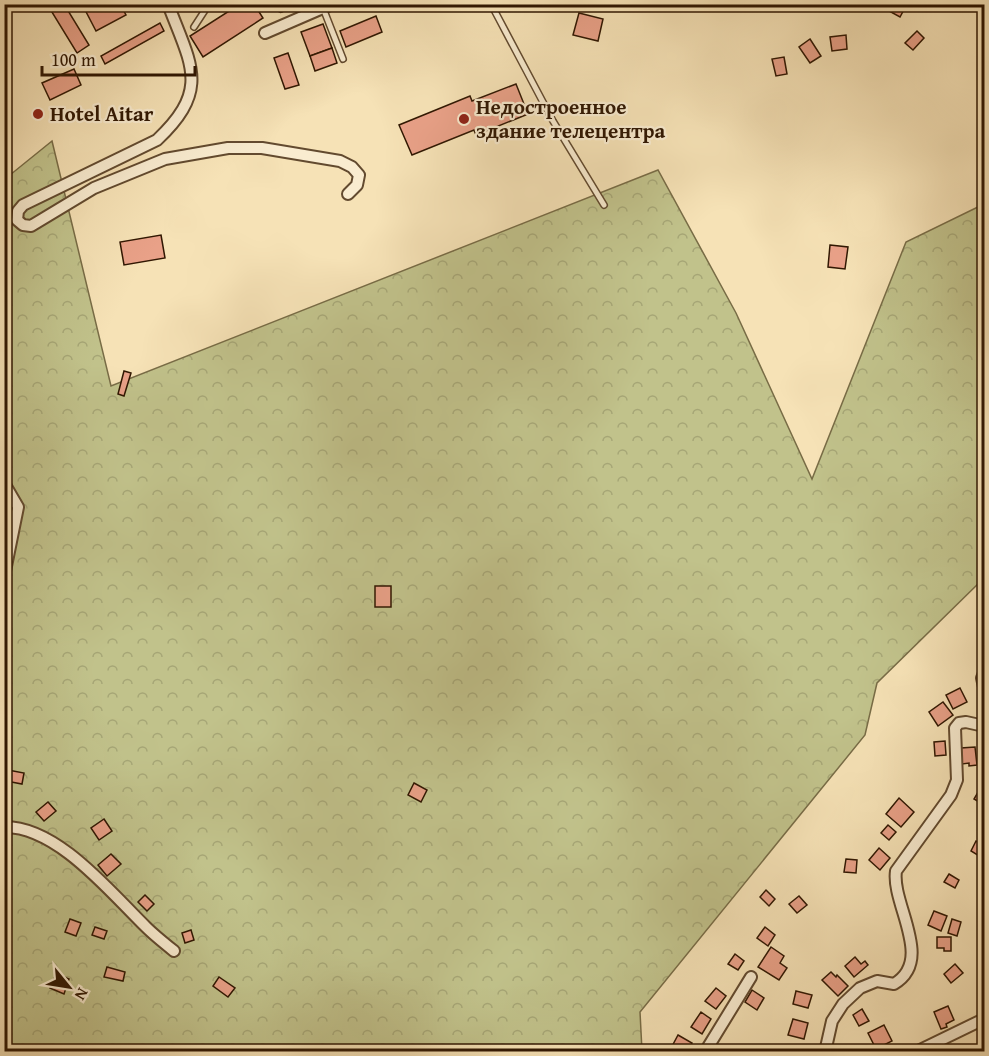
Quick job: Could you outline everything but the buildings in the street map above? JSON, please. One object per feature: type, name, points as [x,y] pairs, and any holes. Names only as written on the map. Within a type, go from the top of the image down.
[{"type":"street","points":[[168,4],[193,74],[192,89],[185,109],[157,140],[23,205],[18,210],[17,220],[23,225],[31,226],[94,188],[165,159],[228,148],[262,148],[340,161],[352,167],[359,175],[357,185],[348,194]]},
{"type":"street","points":[[265,33],[328,6]]},
{"type":"street","points":[[4,483],[18,507],[4,576]]},
{"type":"street","points":[[984,673],[982,678],[984,687]]},
{"type":"street","points":[[825,1052],[832,1021],[843,1004],[860,988],[877,981],[894,984],[902,979],[907,971],[911,960],[911,941],[895,881],[896,871],[951,795],[957,780],[955,728],[959,723],[966,722],[984,726]]},
{"type":"street","points":[[4,827],[14,826],[34,832],[63,849],[108,889],[147,929],[174,951]]},
{"type":"street","points":[[705,1052],[751,977]]},
{"type":"street","points":[[916,1052],[984,1019]]},
{"type":"lane","points":[[194,27],[209,4]]},
{"type":"lane","points":[[491,4],[553,122],[604,205]]},
{"type":"lane","points":[[328,6],[343,59]]},
{"type":"green space","points":[[52,141],[111,386],[658,170],[736,313],[812,479],[906,242],[984,204],[984,580],[877,683],[865,735],[640,1012],[642,1051],[5,1051],[5,179]]},
{"type":"place","name":"Hotel Aitar","points":[[38,114]]},
{"type":"place","name":"Недостроенное здание телецентра","points":[[464,119]]}]
